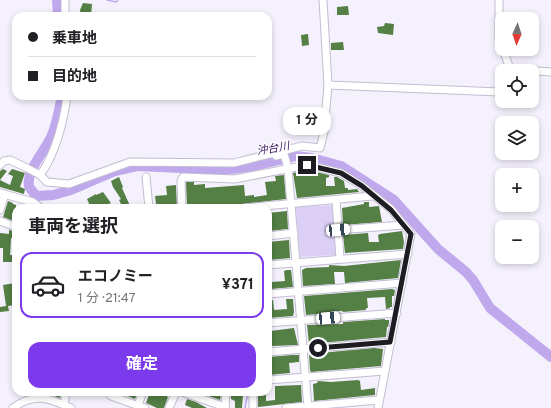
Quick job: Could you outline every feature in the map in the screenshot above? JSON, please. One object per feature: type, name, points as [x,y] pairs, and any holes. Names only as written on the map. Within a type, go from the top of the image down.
[{"type":"street","points":[[65,0],[65,12]]},
{"type":"street","points":[[234,163],[302,146],[320,148],[324,132],[328,85],[323,0]]},
{"type":"street","points":[[499,0],[499,12]]},
{"type":"street","points":[[539,71],[551,72]]},
{"type":"street","points":[[328,85],[495,92]]},
{"type":"street","points":[[37,173],[46,168],[58,137],[66,100]]},
{"type":"street","points":[[0,165],[4,161],[10,160],[37,173],[47,182],[69,184],[130,162],[234,163],[260,160],[284,154],[292,204],[300,321],[308,407]]},
{"type":"street","points":[[182,204],[181,181],[183,177],[235,179],[287,166],[307,165],[341,173],[362,186],[372,196],[391,210],[411,234],[378,408]]},
{"type":"street","points":[[146,176],[149,204]]},
{"type":"street","points":[[0,210],[3,193],[36,204]]},
{"type":"street","points":[[272,206],[372,196]]},
{"type":"street","points":[[336,200],[340,259]]},
{"type":"street","points":[[0,222],[12,226]]},
{"type":"street","points":[[338,230],[403,225]]},
{"type":"street","points":[[272,236],[294,233]]},
{"type":"street","points":[[272,265],[408,254]]},
{"type":"street","points":[[272,294],[402,283]]},
{"type":"street","points":[[272,323],[396,313]]},
{"type":"street","points":[[272,352],[390,342]]},
{"type":"street","points":[[272,380],[385,371]]},
{"type":"street","points":[[64,405],[65,396]]},
{"type":"street","points":[[112,396],[145,408]]},
{"type":"street","points":[[138,405],[141,396]]},
{"type":"street","points":[[169,408],[174,396]]},
{"type":"street","points":[[193,396],[225,408],[226,396]]},
{"type":"street","points":[[253,396],[253,408]]},
{"type":"street","points":[[13,408],[31,398],[48,399],[71,408]]},
{"type":"street","points":[[286,408],[379,400]]},
{"type":"shaded area","points":[[332,205],[337,254],[300,257],[297,207]]},
{"type":"building","points":[[83,3],[92,4],[91,12],[80,12]]},
{"type":"building","points":[[348,6],[349,15],[337,15],[337,7]]},
{"type":"building","points":[[385,23],[394,24],[393,35],[378,33],[377,27],[384,26]]},
{"type":"building","points":[[308,34],[309,45],[302,46],[301,35]]},
{"type":"building","points":[[343,42],[344,50],[331,50],[331,43]]},
{"type":"building","points":[[3,169],[7,171],[0,180],[0,171]]},
{"type":"building","points":[[12,169],[25,173],[20,187],[25,189],[24,194],[0,187],[0,180],[10,185],[13,176],[8,174]]},
{"type":"building","points":[[307,170],[329,175],[329,177],[326,178],[326,186],[335,186],[334,177],[337,177],[344,181],[345,188],[348,188],[348,190],[357,189],[359,192],[297,198],[293,173]]},
{"type":"building","points":[[284,175],[286,199],[243,204],[187,204],[186,182],[194,182],[194,185],[205,184],[205,188],[244,185],[245,196],[254,195],[254,197],[267,195],[265,182],[276,181],[275,176]]},
{"type":"building","points":[[119,177],[129,204],[121,204],[119,200],[121,199],[111,181]]},
{"type":"building","points":[[176,185],[177,204],[156,204],[155,196],[167,195],[166,186]]},
{"type":"building","points":[[103,192],[111,203],[89,204],[87,199]]},
{"type":"building","points":[[8,201],[13,203],[12,220],[3,217]]},
{"type":"building","points":[[364,202],[369,202],[369,207],[379,206],[382,222],[343,225],[342,208],[364,204]]},
{"type":"building","points":[[287,211],[288,229],[272,231],[272,213]]},
{"type":"building","points":[[9,230],[12,231],[10,255],[12,255],[12,262],[3,262],[3,248],[0,248],[0,233],[9,234]]},
{"type":"building","points":[[402,231],[404,242],[403,249],[345,253],[343,235],[368,233],[369,242],[379,242],[378,235],[380,234]]},
{"type":"building","points":[[289,240],[290,258],[272,260],[272,242]]},
{"type":"building","points":[[401,260],[398,278],[345,283],[344,272],[334,272],[335,284],[303,286],[302,270],[306,268]]},
{"type":"building","points":[[291,270],[293,287],[272,289],[272,282],[285,281],[284,271]]},
{"type":"building","points":[[12,284],[12,306],[8,306],[9,311],[0,312],[0,307],[6,306],[3,285]]},
{"type":"building","points":[[395,290],[394,296],[392,296],[392,307],[390,308],[386,309],[385,297],[367,298],[368,308],[366,308],[366,310],[343,312],[331,311],[331,313],[306,315],[304,296]]},
{"type":"building","points":[[286,299],[293,299],[293,316],[272,318],[272,300],[274,310],[287,309]]},
{"type":"building","points":[[389,320],[386,337],[309,344],[307,325],[343,324],[343,322]]},
{"type":"building","points":[[294,328],[298,345],[272,346],[272,331]]},
{"type":"building","points":[[374,348],[383,349],[381,366],[311,372],[310,370],[309,354]]},
{"type":"building","points":[[299,355],[299,362],[289,363],[290,373],[272,375],[272,357]]},
{"type":"building","points":[[318,381],[331,382],[360,381],[361,390],[375,388],[375,395],[314,401],[313,384],[317,383]]},
{"type":"building","points":[[301,385],[302,402],[258,407],[258,396],[266,396],[266,401],[275,400],[275,386]]},
{"type":"building","points":[[128,396],[136,396],[135,399]]},
{"type":"building","points":[[149,396],[168,397],[164,408],[157,408],[146,403]]},
{"type":"building","points":[[208,396],[221,396],[220,400]]},
{"type":"building","points":[[231,396],[243,396],[242,408],[235,408],[235,401],[231,399]]},
{"type":"building","points":[[187,399],[207,408],[192,408],[185,405]]},
{"type":"waterway","name":"沖台川","points":[[57,0],[58,12]]},
{"type":"waterway","points":[[107,0],[116,2],[118,0]]},
{"type":"waterway","name":"沖台川","points":[[61,100],[57,121],[52,135],[30,173],[29,186],[36,196],[53,195],[71,190],[115,171],[137,166],[225,170],[254,166],[296,156],[312,158],[341,166],[394,200],[438,249],[466,272],[473,280],[490,308],[551,357]]},
{"type":"waterway","points":[[36,196],[37,200],[42,204]]},
{"type":"waterway","points":[[245,408],[247,396]]},
{"type":"route","points":[[307,165],[341,173],[362,186],[372,196],[391,210],[411,234],[390,342],[318,348]]}]
